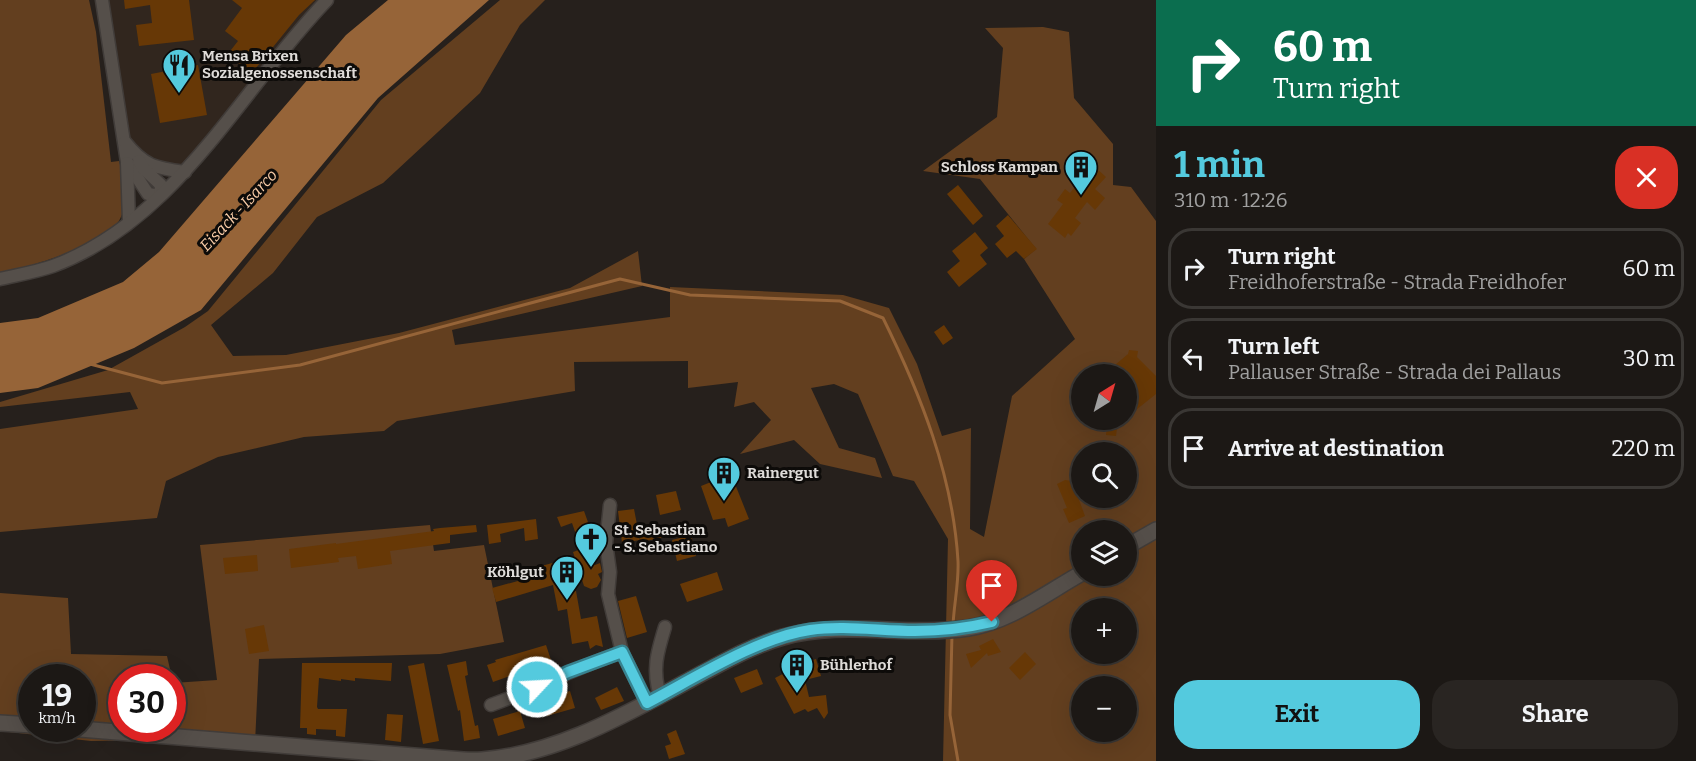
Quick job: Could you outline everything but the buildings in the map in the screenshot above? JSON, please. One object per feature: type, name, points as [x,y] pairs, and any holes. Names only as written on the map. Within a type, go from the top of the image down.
[{"type":"street","points":[[102,0],[125,141],[132,160],[129,222]]},
{"type":"street","points":[[0,279],[52,266],[90,248],[129,222],[160,196],[185,172],[304,24],[327,0]]},
{"type":"street","points":[[132,160],[185,172]]},
{"type":"street","points":[[132,160],[161,185],[160,196]]},
{"type":"street","points":[[610,505],[606,543],[609,572],[608,594],[622,652],[654,699]]},
{"type":"street","points":[[1137,541],[1156,530]]},
{"type":"street","points":[[96,730],[483,760],[516,754],[570,739],[601,727],[704,672],[780,637],[810,630],[915,631],[968,628],[992,622],[1071,579]]},
{"type":"street","points":[[654,699],[656,665],[665,627]]},
{"type":"street","points":[[491,705],[622,652]]},
{"type":"street","points":[[0,723],[18,724]]},
{"type":"shaded area","points":[[0,0],[89,0],[96,32],[111,162],[119,161],[124,183],[125,205],[120,219],[113,228],[84,246],[66,254],[0,273]]},
{"type":"shaded area","points":[[101,0],[327,0],[185,172],[164,169],[125,141]]},
{"type":"shaded area","points":[[500,0],[545,0],[520,25],[480,93],[383,183],[317,217],[273,273],[211,325],[233,356],[286,355],[399,333],[570,288],[638,251],[642,286],[452,330],[455,345],[670,317],[670,287],[843,295],[889,308],[917,364],[942,436],[971,428],[970,529],[984,537],[1012,396],[1075,339],[1024,259],[1036,249],[980,179],[923,171],[997,117],[1003,48],[985,28],[1043,27],[1069,32],[1074,98],[1113,144],[1113,185],[1131,187],[1156,221],[1156,761],[943,761],[948,539],[914,481],[893,476],[858,394],[834,384],[811,388],[839,448],[875,458],[882,478],[820,464],[794,440],[740,454],[771,420],[754,402],[734,407],[738,382],[688,388],[688,361],[574,362],[575,391],[397,421],[384,431],[304,437],[218,457],[166,481],[157,518],[0,532],[0,429],[138,409],[130,392],[0,407],[0,402],[108,370],[185,327],[208,311],[381,100]]},
{"type":"shaded area","points":[[430,525],[434,551],[484,545],[504,642],[440,654],[259,659],[255,743],[186,739],[186,682],[217,680],[200,545]]},
{"type":"shaded area","points":[[0,593],[68,598],[71,654],[167,656],[169,664],[108,664],[108,741],[96,741],[96,664],[18,664],[18,733],[0,731]]},
{"type":"water","name":"Eisack - Isarco","points":[[388,0],[489,0],[378,98],[201,310],[134,348],[38,388],[0,393],[0,323],[38,318],[123,282],[159,252],[346,35]]},
{"type":"waterway","points":[[90,364],[162,383],[300,365],[620,279],[690,295],[840,301],[883,318],[922,405],[942,466],[955,529],[958,569],[953,625]]},
{"type":"waterway","points":[[952,634],[950,715],[958,761]]},
{"type":"place","name":"Mensa Brixen Sozialgenossenschaft","points":[[179,94]]},
{"type":"place","name":"Schloss Kampan","points":[[1081,196]]},
{"type":"place","name":"Rainergut","points":[[724,502]]},
{"type":"place","name":"St. Sebastian - S. Sebastiano","points":[[591,568]]},
{"type":"place","name":"Köhlgut","points":[[567,601]]},
{"type":"place","name":"Bühlerhof","points":[[797,694]]},
{"type":"route","points":[[537,687],[568,672],[622,652],[647,703],[704,672],[780,637],[810,630],[915,631],[968,628],[992,622]]}]
